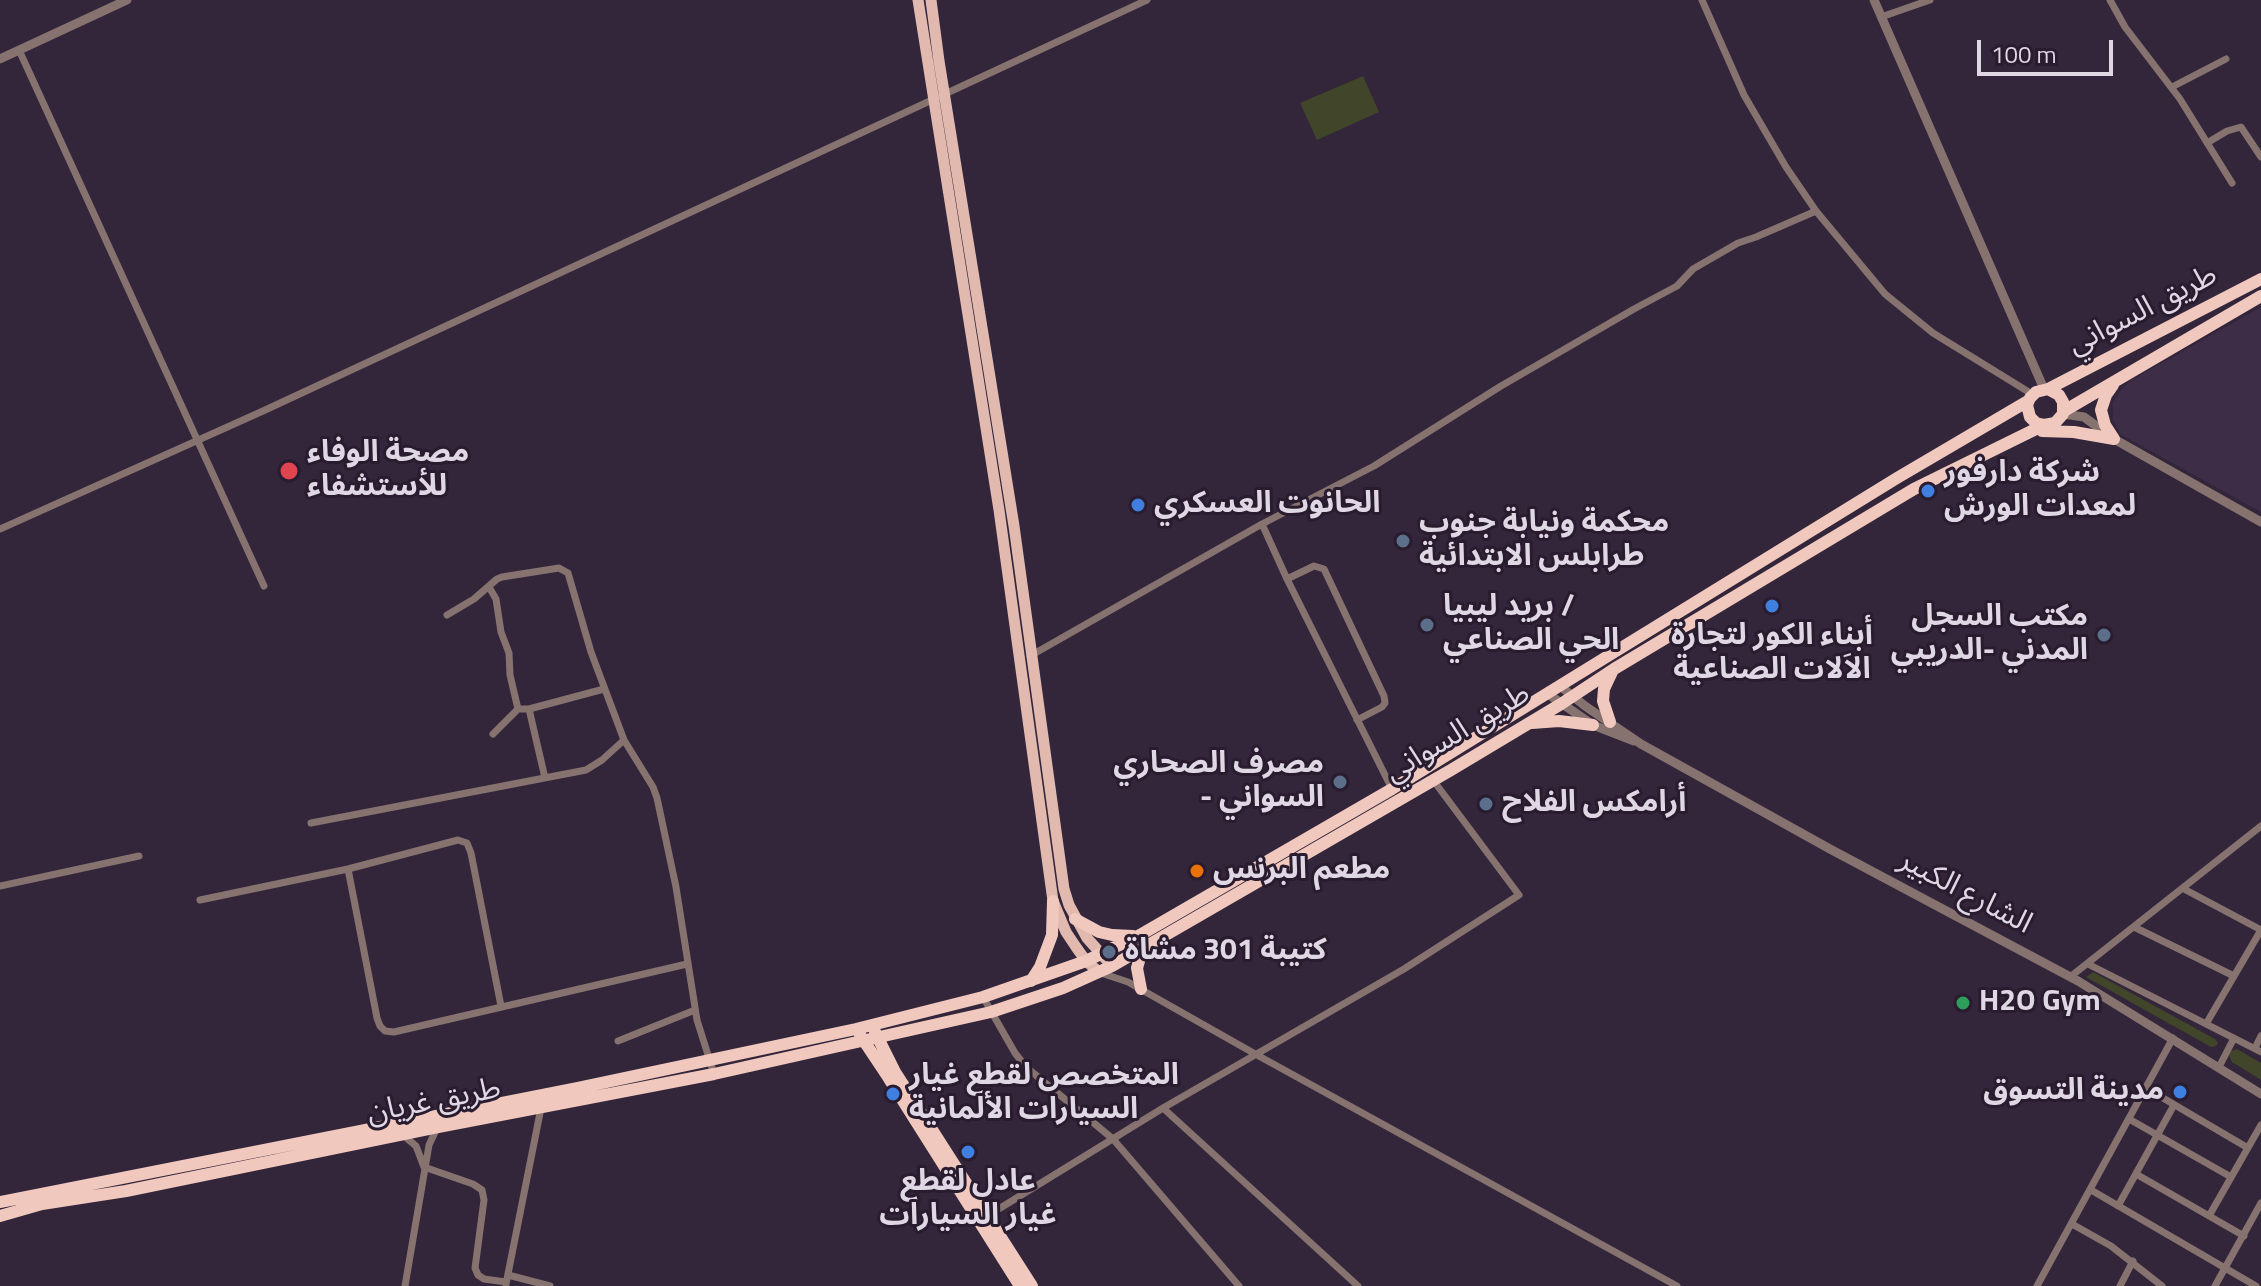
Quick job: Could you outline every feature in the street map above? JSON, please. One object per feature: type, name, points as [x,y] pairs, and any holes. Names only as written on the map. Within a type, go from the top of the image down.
[{"type":"highway","name":"طريق السواني","points":[[877,1038],[991,1012],[1063,988],[1112,966],[1141,941],[2038,393],[2261,279]]},
{"type":"highway","name":"طريق السواني","points":[[2063,412],[2261,296]]},
{"type":"highway","points":[[2114,439],[2105,425],[2101,410],[2106,395],[2116,381]]},
{"type":"highway","points":[[2056,392],[2062,398],[2063,412],[2055,423],[2044,425],[2030,417],[2028,409],[2038,393],[2056,392]]},
{"type":"highway","name":"طريق السواني","points":[[871,1025],[983,997],[1141,941],[1433,780],[1901,496],[2044,425]]},
{"type":"highway","points":[[2030,432],[2059,431],[2114,439]]},
{"type":"highway","points":[[1610,722],[1603,701],[1604,689],[1614,669]]},
{"type":"highway","points":[[1525,724],[1559,721],[1593,725]]},
{"type":"highway","points":[[1031,981],[1052,935],[1053,901]]},
{"type":"highway","points":[[1075,919],[1087,927],[1141,941],[1137,968],[1141,989]]},
{"type":"highway","points":[[871,1025],[1019,1286]]},
{"type":"highway","name":"طريق غريان","points":[[0,1202],[578,1088],[871,1025]]},
{"type":"highway","points":[[856,1029],[1032,1286]]},
{"type":"highway","name":"طريق غريان","points":[[0,1216],[42,1204],[126,1191],[714,1074],[877,1038]]},
{"type":"main road","points":[[918,0],[939,96],[1014,526],[1064,889],[1075,919],[1112,966]]},
{"type":"main road","points":[[931,0],[939,96],[1053,901],[1066,932],[1086,961],[1099,972]]},
{"type":"street","points":[[0,59],[127,0]]},
{"type":"street","points":[[0,529],[263,411],[1147,0]]},
{"type":"street","points":[[1702,0],[1744,95],[1786,167],[1816,211],[1885,294],[1933,333],[2038,393]]},
{"type":"street","points":[[1874,0],[2038,393]]},
{"type":"street","points":[[1881,17],[1930,0]]},
{"type":"street","points":[[2110,0],[2125,27],[2172,87],[2232,183]]},
{"type":"street","points":[[19,50],[264,586]]},
{"type":"street","points":[[2172,87],[2226,59]]},
{"type":"street","points":[[2207,143],[2241,127],[2261,157]]},
{"type":"street","points":[[1020,663],[1262,524],[1374,466],[1501,386],[1677,286],[1693,269],[1738,243],[1816,211]]},
{"type":"street","points":[[2063,412],[2084,417],[2114,439],[2261,522]]},
{"type":"street","points":[[1262,524],[1392,789]]},
{"type":"street","points":[[1287,579],[1314,566],[1324,569],[1384,696],[1382,707],[1357,720]]},
{"type":"street","points":[[447,615],[502,577],[559,568],[564,569],[570,578],[579,615],[624,740],[657,798],[676,887],[695,1010],[714,1074]]},
{"type":"street","points":[[489,587],[496,599],[501,632],[509,653],[510,675],[518,709]]},
{"type":"street","name":"الشارع الكبير","points":[[1560,686],[1567,700],[1593,725],[1641,744]]},
{"type":"street","points":[[493,734],[518,709],[529,709],[604,689]]},
{"type":"street","name":"الشارع الكبير","points":[[1548,694],[1610,722],[1641,744],[1830,849],[2070,977],[2261,1094]]},
{"type":"street","points":[[529,709],[545,778]]},
{"type":"street","points":[[311,823],[586,770],[624,740]]},
{"type":"street","points":[[983,1218],[1163,1108],[1404,969],[1519,895],[1433,780]]},
{"type":"street","points":[[2070,977],[2260,828]]},
{"type":"street","points":[[200,900],[348,869],[458,840],[467,843],[501,1006]]},
{"type":"street","points":[[0,886],[139,856]]},
{"type":"street","points":[[348,869],[380,1026],[385,1031],[394,1032],[687,964]]},
{"type":"street","points":[[2184,889],[2261,930],[2206,1024]]},
{"type":"street","points":[[2134,927],[2234,976]]},
{"type":"street","points":[[2088,964],[2258,1050],[2261,1036]]},
{"type":"street","points":[[1112,966],[1128,982]]},
{"type":"street","points":[[1099,972],[1141,989],[1677,1286]]},
{"type":"street","points":[[983,997],[1026,1067],[1113,1139],[1239,1286]]},
{"type":"street","points":[[618,1041],[695,1010]]},
{"type":"street","points":[[2037,1286],[2173,1038]]},
{"type":"street","points":[[2219,1067],[2234,1038]]},
{"type":"street","points":[[2146,1088],[2248,1148]]},
{"type":"street","points":[[2118,1206],[2174,1105]]},
{"type":"street","points":[[506,1281],[541,1108]]},
{"type":"street","points":[[1163,1108],[1358,1286]]},
{"type":"street","points":[[2129,1119],[2231,1177]]},
{"type":"street","points":[[2209,1216],[2261,1125]]},
{"type":"street","points":[[405,1286],[424,1167],[431,1137],[438,1127]]},
{"type":"street","points":[[403,1135],[416,1146],[424,1167]]},
{"type":"street","points":[[424,1167],[482,1190],[484,1200],[475,1268],[478,1275],[484,1279],[550,1286]]},
{"type":"street","points":[[2136,1174],[2244,1236]]},
{"type":"street","points":[[2091,1190],[2256,1286]]},
{"type":"street","points":[[2215,1286],[2261,1203]]},
{"type":"street","points":[[2072,1224],[2133,1261],[2162,1286]]},
{"type":"street","points":[[2120,1286],[2133,1261]]},
{"type":"shaded area","points":[[2261,307],[2261,512],[2120,434],[2113,420],[2113,403],[2130,381]]},
{"type":"green space","points":[[1363,76],[1379,112],[1317,140],[1300,103]]},
{"type":"green space","points":[[2093,972],[2218,1043],[2211,1047],[2086,977]]},
{"type":"green space","points":[[2237,1049],[2261,1063],[2261,1080],[2232,1062],[2229,1056],[2231,1051]]},
{"type":"place","name":"مصحة الوفاء للأستشفاء","points":[[289,471]]},
{"type":"place","name":"شركة دارفور لمعدات الورش","points":[[1928,491]]},
{"type":"place","name":"الحانوت العسكري","points":[[1138,505]]},
{"type":"place","name":"محكمة ونيابة جنوب طرابلس الابتدائية","points":[[1403,541]]},
{"type":"place","name":"أبناء الكور لتجارة الاَلات الصناعية","points":[[1772,606]]},
{"type":"place","name":"بريد ليبيا / الحي الصناعي","points":[[1427,625]]},
{"type":"place","name":"مكتب السجل المدني -الدريبي","points":[[2104,635]]},
{"type":"place","name":"مصرف الصحاري - السواني","points":[[1340,782]]},
{"type":"place","name":"أرامكس الفلاح","points":[[1486,804]]},
{"type":"place","name":"مطعم البرنس","points":[[1197,871]]},
{"type":"place","name":"كتيبة 301 مشاة","points":[[1109,952]]},
{"type":"place","name":"H2O Gym","points":[[1963,1003]]},
{"type":"place","name":"مدينة التسوق","points":[[2180,1092]]},
{"type":"place","name":"المتخصص لقطع غيار السيارات الألمانية","points":[[893,1094]]},
{"type":"place","name":"عادل لقطع غيار السيارات","points":[[968,1152]]}]
